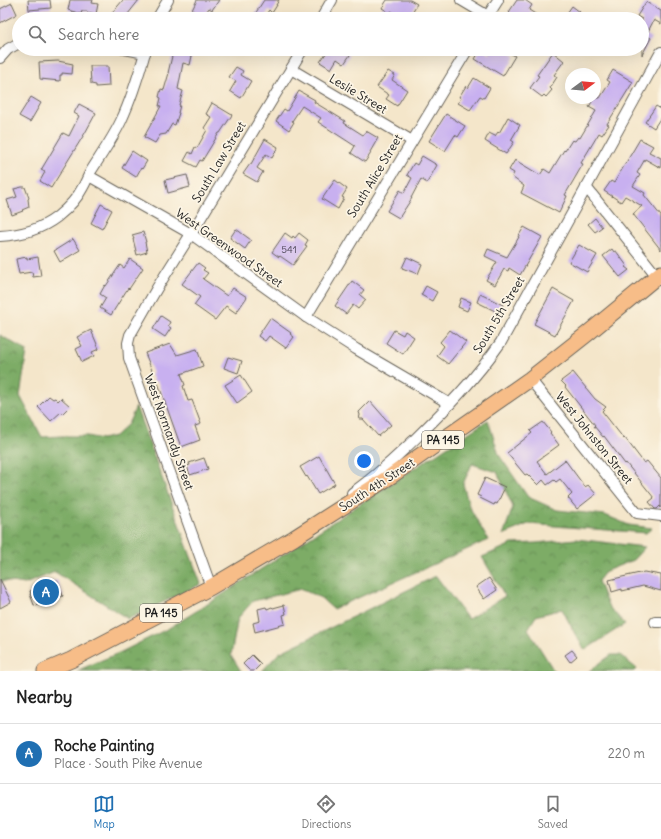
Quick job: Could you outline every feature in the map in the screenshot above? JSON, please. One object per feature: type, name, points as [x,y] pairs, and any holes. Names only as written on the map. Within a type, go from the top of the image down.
[{"type":"main road","name":"South 4th Street","points":[[68,665],[111,638],[211,587],[294,538],[391,476],[530,379],[660,277]]},
{"type":"main road","name":"PA 145","points":[[45,671],[68,665]]},
{"type":"street","points":[[161,12],[168,0]]},
{"type":"street","points":[[325,12],[332,0]]},
{"type":"street","points":[[461,0],[478,12]]},
{"type":"street","points":[[491,12],[498,0]]},
{"type":"street","points":[[0,58],[12,47]]},
{"type":"street","name":"South 5th Street","points":[[294,538],[357,490],[405,449],[471,382],[500,342],[661,52]]},
{"type":"street","points":[[0,236],[11,236],[26,233],[42,226],[56,218],[76,199],[121,121],[134,90],[144,56]]},
{"type":"street","name":"South Law Street","points":[[157,288],[299,56]]},
{"type":"street","name":"South Alice Street","points":[[306,317],[464,56]]},
{"type":"street","name":"Leslie Street","points":[[291,69],[412,141]]},
{"type":"street","name":"West Greenwood Street","points":[[89,176],[191,234],[306,317],[356,349],[450,404]]},
{"type":"street","points":[[586,187],[660,277]]},
{"type":"street","name":"West Normandy Street","points":[[157,288],[130,335],[128,343],[129,358],[211,587]]},
{"type":"street","name":"West Johnston Street","points":[[530,379],[637,513],[661,516]]},
{"type":"green space","points":[[0,335],[27,351],[20,396],[42,437],[88,436],[102,439],[115,436],[128,424],[136,407],[201,584],[128,619],[55,572],[25,584],[4,581],[0,583]]},
{"type":"green space","points":[[488,420],[499,455],[528,497],[557,510],[605,515],[629,525],[652,528],[646,533],[528,524],[503,535],[513,507],[497,472],[472,464],[463,484],[469,506],[488,540],[333,609],[321,598],[301,589],[253,601],[238,618],[231,655],[241,671],[76,671],[121,652],[169,628]]},
{"type":"green space","points":[[576,539],[645,547],[633,560],[606,571],[598,581],[608,606],[625,624],[585,650],[562,609],[536,616],[528,629],[554,671],[262,671],[279,653],[436,576],[468,619],[505,596],[482,557],[512,544]]},
{"type":"green space","points":[[611,655],[620,655],[637,669],[633,671],[589,671]]},
{"type":"building","points":[[28,0],[50,0],[51,8],[29,10]]},
{"type":"building","points":[[70,0],[93,0],[92,3],[98,4],[96,12],[74,12],[68,10]]},
{"type":"building","points":[[123,0],[139,0],[130,12],[113,12]]},
{"type":"building","points":[[197,0],[219,0],[212,10],[209,8],[206,12],[195,12],[192,10]]},
{"type":"building","points":[[264,0],[279,0],[273,12],[269,10],[268,12],[256,12]]},
{"type":"building","points":[[387,0],[410,0],[417,4],[412,12],[388,12],[382,8]]},
{"type":"building","points":[[517,0],[525,0],[532,5],[529,10],[532,12],[509,12]]},
{"type":"building","points":[[646,2],[661,11],[661,24],[654,20],[649,29],[649,12],[640,12]]},
{"type":"building","points":[[12,3],[16,12],[12,12],[12,17],[0,23],[0,9]]},
{"type":"building","points":[[572,6],[580,12],[568,12]]},
{"type":"building","points":[[172,56],[192,56],[190,65],[183,63],[178,89],[183,91],[175,125],[172,124],[166,134],[160,135],[155,143],[144,137],[161,106],[159,106],[161,98],[159,97],[161,89],[164,90]]},
{"type":"building","points":[[324,56],[349,56],[344,64],[337,59],[331,69],[320,62]]},
{"type":"building","points":[[477,56],[515,56],[503,76],[475,59]]},
{"type":"building","points":[[550,56],[558,56],[564,61],[554,75],[557,77],[550,88],[552,90],[546,97],[544,95],[542,97],[530,88],[539,76],[537,75]]},
{"type":"building","points":[[58,61],[73,64],[72,74],[62,73],[62,75],[60,75],[60,81],[40,79],[39,62]]},
{"type":"building","points":[[90,66],[108,66],[109,86],[96,87],[96,85],[91,84]]},
{"type":"building","points":[[236,67],[243,71],[241,75],[251,81],[241,98],[230,91],[236,81],[229,77]]},
{"type":"building","points":[[613,70],[633,82],[607,124],[609,125],[602,135],[599,133],[581,163],[583,164],[565,195],[567,196],[559,213],[521,193],[524,186],[512,177],[514,173],[509,170],[515,160],[540,175],[544,169],[550,173],[572,140],[575,141],[578,137],[580,138],[596,111],[589,107],[591,104],[601,104],[601,96],[610,82],[607,80]]},
{"type":"building","points":[[388,71],[395,75],[392,80],[407,90],[397,106],[386,99],[389,95],[377,87]]},
{"type":"building","points":[[474,78],[490,88],[484,98],[480,96],[470,110],[458,103],[461,98],[459,97],[466,86],[468,88]]},
{"type":"building","points":[[299,91],[315,100],[314,102],[345,121],[344,123],[363,135],[366,131],[378,138],[365,162],[351,153],[355,146],[318,122],[321,118],[302,106],[292,121],[294,122],[289,130],[276,121],[284,109],[287,111]]},
{"type":"building","points":[[31,97],[41,103],[30,122],[19,116]]},
{"type":"building","points":[[212,103],[232,115],[202,161],[200,160],[196,167],[184,161],[189,152],[192,154],[195,147],[197,148],[207,130],[204,128],[211,117],[206,114]]},
{"type":"building","points":[[79,104],[96,113],[51,188],[40,181],[45,172],[41,170],[63,133],[69,136],[79,116],[74,113]]},
{"type":"building","points":[[656,106],[661,109],[661,117],[654,128],[645,122]]},
{"type":"building","points":[[446,114],[465,126],[458,137],[455,135],[445,151],[429,141]]},
{"type":"building","points":[[508,117],[520,125],[511,140],[514,142],[506,154],[485,141],[489,133],[495,136],[498,132],[499,133]]},
{"type":"building","points":[[265,139],[278,147],[272,158],[266,154],[257,168],[263,172],[257,182],[243,174],[251,164]]},
{"type":"building","points":[[640,139],[653,146],[649,152],[661,158],[661,168],[645,159],[637,173],[640,175],[633,186],[645,193],[644,195],[661,216],[661,250],[633,214],[642,206],[625,196],[621,202],[604,191],[611,181],[614,183]]},
{"type":"building","points":[[132,151],[147,161],[136,177],[122,168]]},
{"type":"building","points":[[422,156],[437,165],[427,183],[421,179],[412,198],[399,218],[387,211],[400,190],[404,193],[412,178],[407,175],[414,163],[417,165]]},
{"type":"building","points":[[187,175],[190,187],[168,193],[165,180]]},
{"type":"building","points":[[335,180],[347,189],[342,197],[344,198],[338,209],[322,199]]},
{"type":"building","points":[[25,187],[29,198],[29,207],[12,215],[7,200],[17,197],[14,189]]},
{"type":"building","points":[[101,204],[112,210],[102,229],[91,223]]},
{"type":"building","points":[[595,218],[602,227],[595,232],[588,224]]},
{"type":"building","points":[[524,227],[542,237],[520,275],[509,268],[508,271],[504,269],[495,285],[486,280],[497,262],[485,256],[488,249],[507,257]]},
{"type":"building","points":[[236,229],[251,240],[245,249],[230,238]]},
{"type":"building","points":[[143,232],[147,252],[137,255],[132,235]]},
{"type":"building","points":[[285,233],[292,238],[293,236],[295,238],[299,233],[308,240],[305,245],[307,246],[293,265],[272,252]]},
{"type":"building","points":[[73,239],[80,250],[60,262],[54,251]]},
{"type":"building","points":[[579,245],[597,255],[587,272],[569,262]]},
{"type":"building","points":[[612,249],[614,252],[616,251],[627,266],[625,267],[629,270],[620,277],[603,256]]},
{"type":"building","points":[[27,257],[27,259],[38,257],[41,276],[33,277],[32,272],[19,274],[16,259]]},
{"type":"building","points":[[407,257],[422,264],[418,274],[402,268]]},
{"type":"building","points":[[130,259],[143,268],[111,315],[100,308],[106,298],[100,294],[120,265],[124,268]]},
{"type":"building","points":[[198,263],[205,268],[203,270],[208,273],[203,279],[227,296],[233,288],[247,297],[236,313],[226,306],[215,320],[194,305],[200,297],[182,284]]},
{"type":"building","points":[[352,281],[364,290],[360,295],[366,300],[358,309],[353,305],[346,314],[335,306]]},
{"type":"building","points":[[426,286],[437,292],[432,301],[421,295]]},
{"type":"building","points":[[553,289],[574,301],[555,335],[534,324]]},
{"type":"building","points":[[480,294],[503,305],[499,313],[477,302]]},
{"type":"building","points":[[461,298],[471,302],[467,311],[458,307]]},
{"type":"building","points":[[161,316],[170,322],[168,326],[171,328],[165,337],[153,329]]},
{"type":"building","points":[[270,318],[291,333],[290,334],[294,337],[286,348],[269,336],[265,341],[258,336]]},
{"type":"building","points":[[91,330],[99,349],[92,352],[94,356],[82,362],[76,349],[82,346],[77,337]]},
{"type":"building","points":[[394,330],[403,335],[405,331],[414,337],[403,354],[386,343]]},
{"type":"building","points":[[450,330],[466,342],[448,364],[437,356],[444,346],[440,342]]},
{"type":"building","points":[[170,344],[177,355],[197,349],[203,366],[181,374],[188,401],[192,400],[201,424],[195,426],[200,440],[181,447],[157,380],[154,382],[151,374],[153,373],[145,353]]},
{"type":"building","points":[[228,357],[242,361],[238,373],[224,368]]},
{"type":"building","points":[[573,372],[595,399],[606,407],[602,411],[624,439],[625,438],[644,463],[647,461],[661,478],[661,508],[660,506],[655,509],[649,502],[654,498],[626,463],[625,464],[604,436],[603,437],[594,426],[595,425],[561,381]]},
{"type":"building","points":[[241,375],[252,392],[237,403],[225,385]]},
{"type":"building","points":[[49,396],[58,401],[61,398],[70,406],[62,414],[61,412],[51,421],[38,407]]},
{"type":"building","points":[[370,401],[391,425],[378,436],[363,419],[359,419],[359,412]]},
{"type":"building","points":[[543,422],[559,445],[537,461],[547,474],[565,460],[585,487],[588,485],[596,494],[577,509],[568,498],[572,494],[560,479],[556,482],[554,480],[547,485],[543,480],[538,485],[527,474],[525,475],[507,453],[532,433],[530,431]]},
{"type":"building","points":[[319,456],[335,484],[318,494],[300,467]]},
{"type":"building","points":[[204,458],[208,469],[190,475],[187,466],[190,465],[189,463]]},
{"type":"building","points":[[485,478],[505,487],[497,504],[495,503],[494,505],[477,495]]},
{"type":"building","points":[[644,572],[661,575],[661,591],[643,586],[612,592],[609,580]]},
{"type":"building","points":[[489,578],[497,590],[484,599],[476,587]]},
{"type":"building","points":[[0,579],[11,602],[0,608]]},
{"type":"building","points":[[57,580],[63,596],[36,606],[34,605],[30,591]]},
{"type":"building","points":[[284,605],[286,614],[283,615],[285,624],[255,632],[253,623],[260,621],[258,609],[266,607],[267,609]]},
{"type":"building","points":[[572,650],[577,656],[570,662],[565,655]]},
{"type":"building","points":[[252,655],[261,664],[254,671],[250,671],[243,664]]},
{"type":"place","name":"Roche Painting","points":[[46,592]]}]
